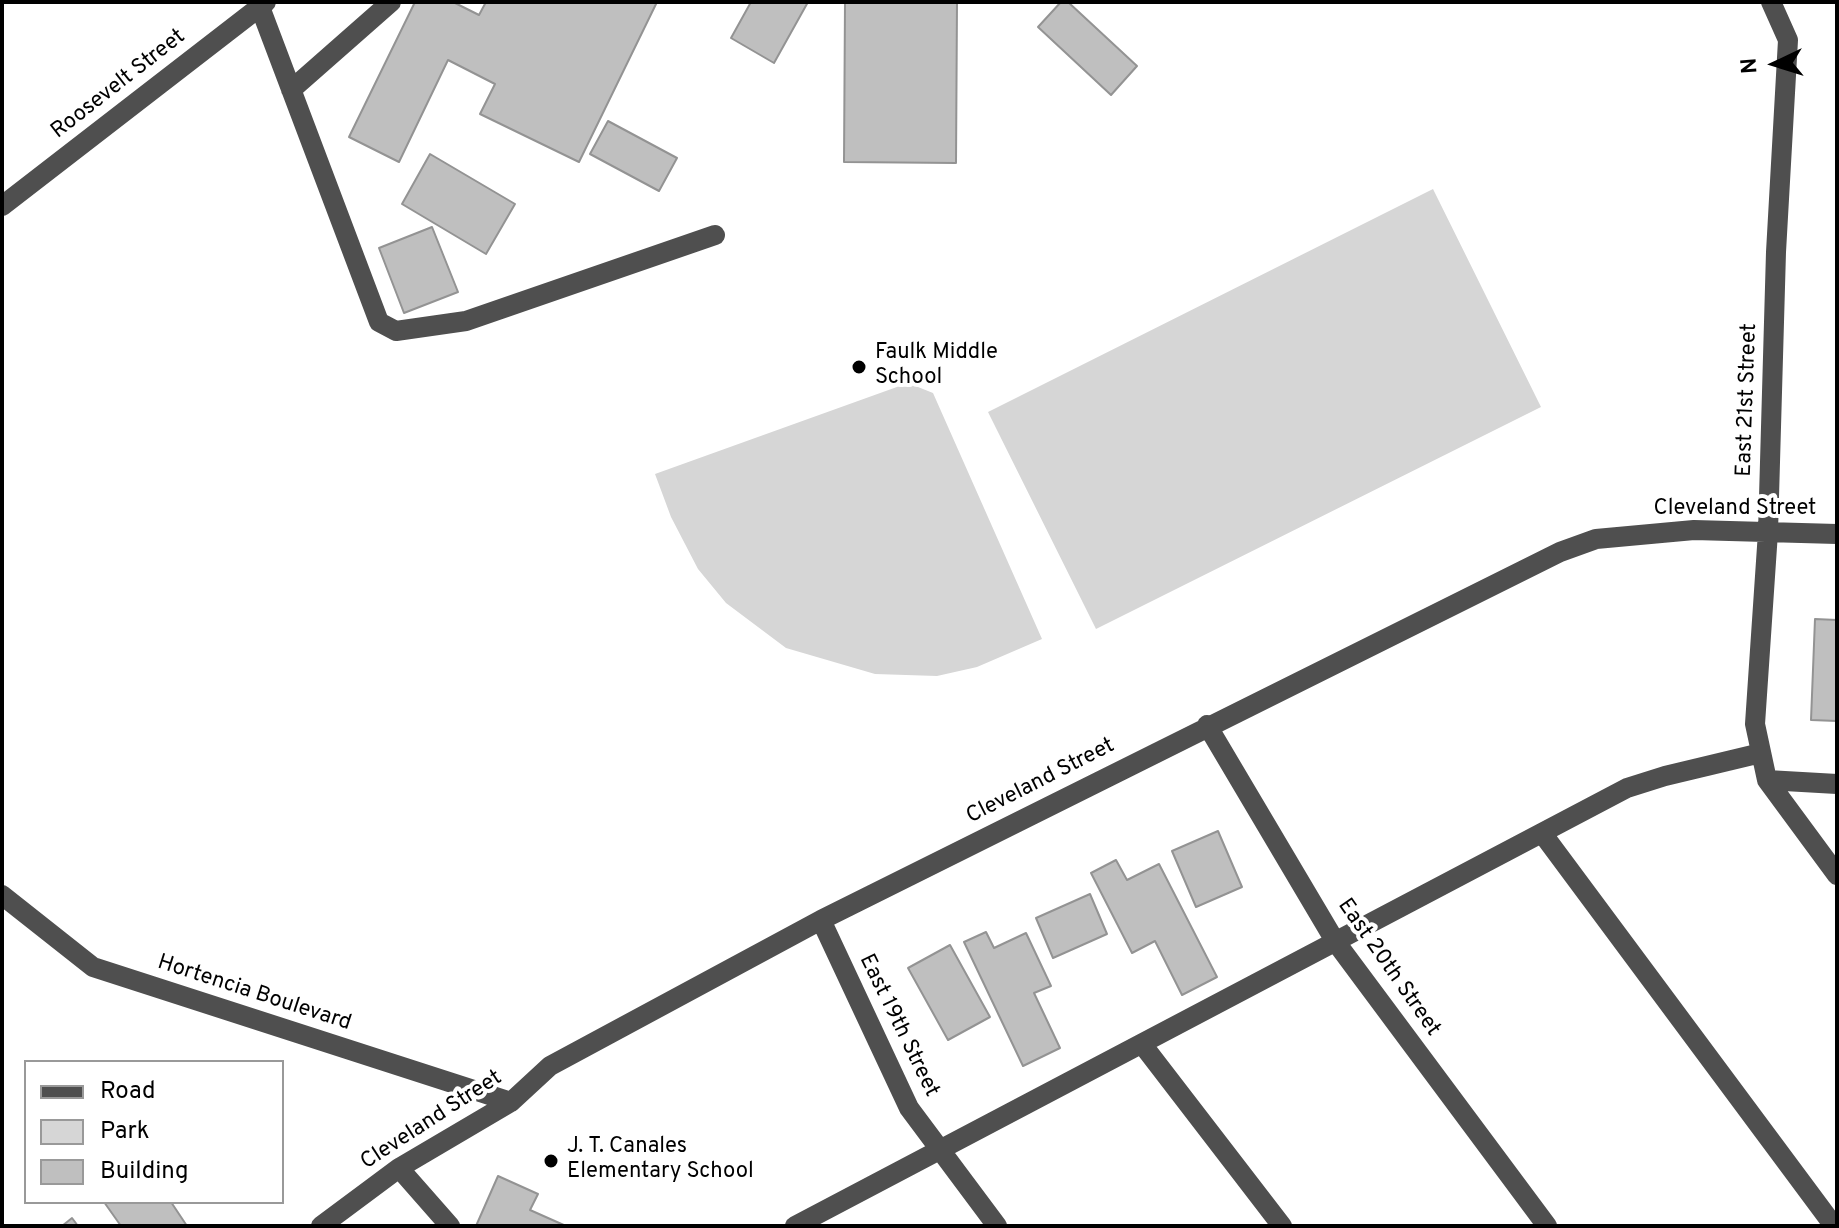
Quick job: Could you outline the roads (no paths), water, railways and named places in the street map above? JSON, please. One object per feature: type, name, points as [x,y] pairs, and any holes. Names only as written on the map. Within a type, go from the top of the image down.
[{"type":"street","points":[[291,90],[391,2]]},
{"type":"street","name":"East 21st Street","points":[[1771,2],[1788,40],[1776,252],[1768,532],[1755,724],[1767,780],[1837,875]]},
{"type":"street","points":[[263,4],[291,90],[379,322],[396,331],[466,321],[715,235]]},
{"type":"street","name":"Roosevelt Street","points":[[2,206],[263,4]]},
{"type":"street","name":"Cleveland Street","points":[[321,1226],[399,1168],[511,1102],[550,1066],[821,920],[1207,725],[1560,552],[1596,539],[1694,530],[1837,534]]},
{"type":"street","name":"East 20th Street","points":[[1207,725],[1335,941],[1547,1226]]},
{"type":"street","points":[[795,1226],[1627,788],[1761,753]]},
{"type":"street","points":[[1767,780],[1837,784]]},
{"type":"street","points":[[1542,833],[1834,1226]]},
{"type":"street","name":"Hortencia Boulevard","points":[[2,895],[93,967],[511,1102]]},
{"type":"street","name":"East 19th Street","points":[[821,920],[909,1108],[997,1226]]},
{"type":"street","points":[[1142,1044],[1282,1226]]},
{"type":"street","points":[[399,1168],[450,1226]]},
{"type":"place","name":"Faulk Middle School","points":[[859,367]]},
{"type":"place","name":"J. T. Canales Elementary School","points":[[551,1161]]}]
